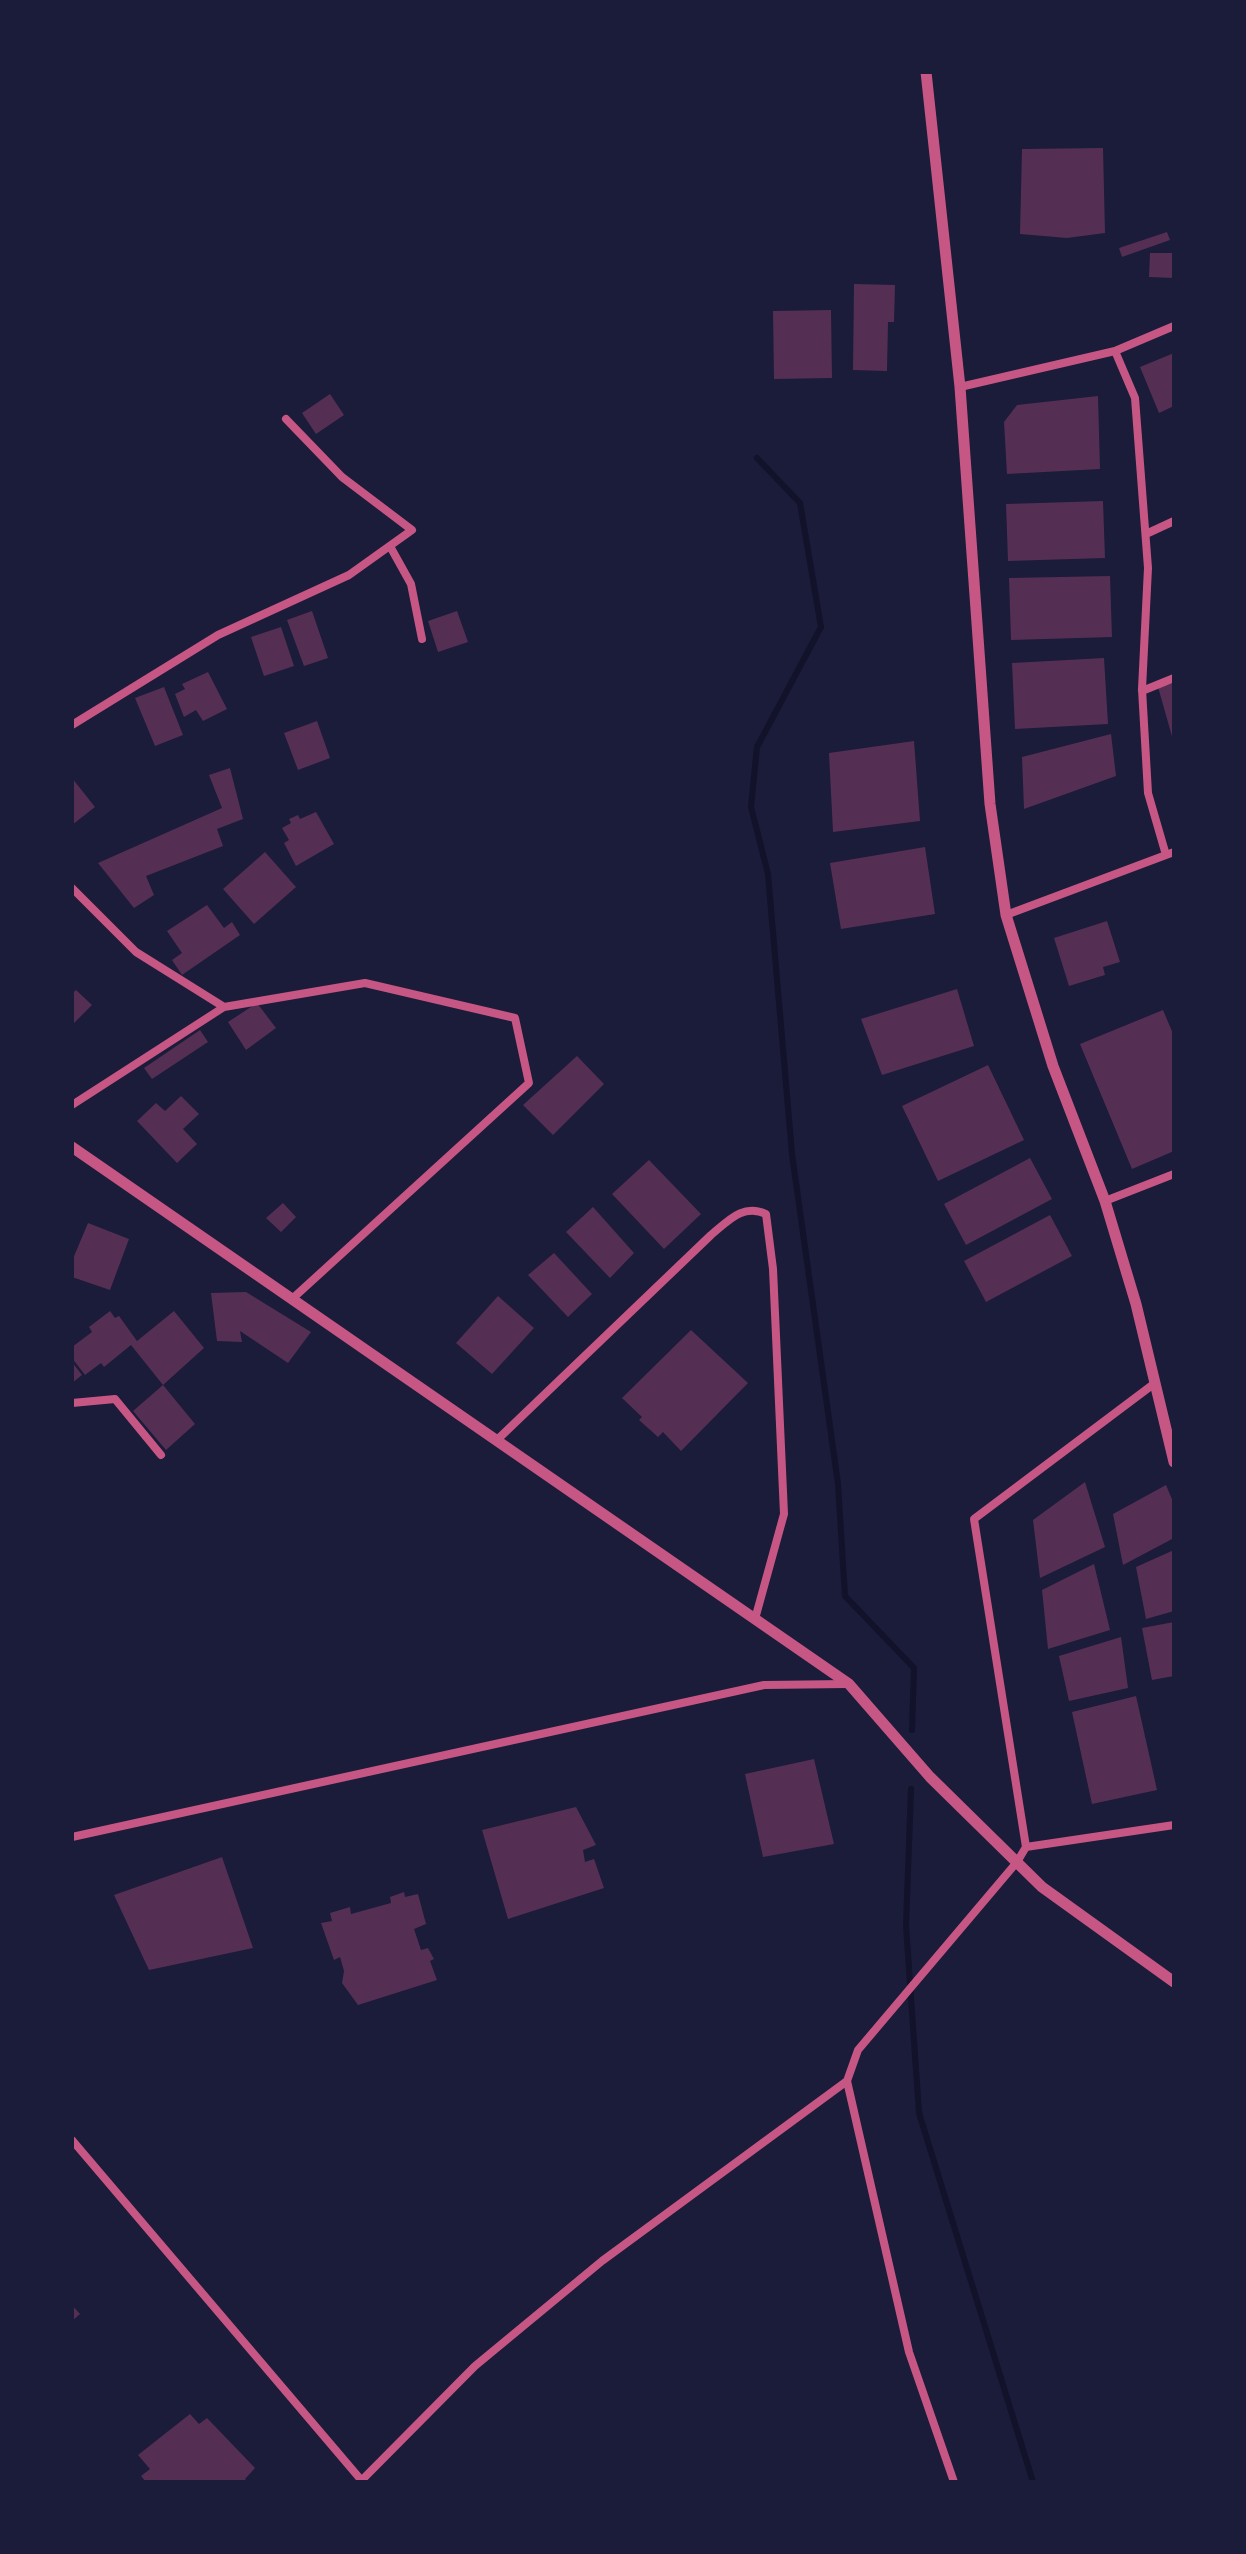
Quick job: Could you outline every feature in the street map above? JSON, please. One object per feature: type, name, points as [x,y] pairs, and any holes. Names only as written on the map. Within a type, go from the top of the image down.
[{"type":"street","points":[[926,72],[960,387],[990,804],[1006,915],[1053,1066],[1105,1201],[1136,1304],[1174,1462]]},
{"type":"street","points":[[960,387],[1115,351],[1174,326]]},
{"type":"street","points":[[1006,915],[1170,854],[1148,793],[1142,691],[1148,568],[1146,534],[1135,398],[1115,351]]},
{"type":"street","points":[[72,725],[218,635],[349,575],[391,548],[412,530],[342,477],[286,419]]},
{"type":"street","points":[[1146,534],[1174,521]]},
{"type":"street","points":[[391,548],[411,584],[422,639]]},
{"type":"street","points":[[1142,691],[1174,678]]},
{"type":"street","points":[[72,888],[136,952],[224,1007]]},
{"type":"street","points":[[72,1105],[224,1007],[365,983],[515,1018],[529,1083],[292,1299]]},
{"type":"street","points":[[72,1147],[849,1684],[930,1777],[1042,1887],[1174,1982]]},
{"type":"street","points":[[1105,1201],[1174,1174]]},
{"type":"street","points":[[497,1440],[711,1235],[740,1212],[758,1210],[766,1214],[776,1313],[784,1514],[755,1619]]},
{"type":"street","points":[[954,2482],[909,2352],[847,2081],[858,2050],[1017,1862],[1026,1847],[974,1519],[1155,1383]]},
{"type":"street","points":[[72,1403],[115,1399],[161,1455]]},
{"type":"street","points":[[72,1837],[764,1685],[849,1684]]},
{"type":"street","points":[[1026,1847],[1174,1825]]},
{"type":"street","points":[[72,2140],[361,2481],[475,2366],[602,2261],[847,2081]]},
{"type":"building","points":[[1103,148],[1105,233],[1067,238],[1020,234],[1022,149]]},
{"type":"building","points":[[1167,232],[1170,240],[1122,257],[1119,248]]},
{"type":"building","points":[[1150,253],[1174,253],[1174,278],[1149,277]]},
{"type":"building","points":[[854,284],[895,285],[894,322],[888,322],[887,371],[853,370]]},
{"type":"building","points":[[831,310],[832,378],[774,379],[773,311]]},
{"type":"building","points":[[1174,353],[1174,406],[1159,413],[1140,367]]},
{"type":"building","points":[[330,394],[344,415],[316,434],[302,413]]},
{"type":"building","points":[[1098,396],[1100,469],[1007,474],[1004,422],[1017,405]]},
{"type":"building","points":[[1103,501],[1105,558],[1008,561],[1006,504]]},
{"type":"building","points":[[1110,576],[1112,637],[1011,640],[1009,578]]},
{"type":"building","points":[[312,611],[328,658],[304,666],[287,620]]},
{"type":"building","points":[[457,611],[468,642],[438,652],[428,621]]},
{"type":"building","points":[[281,627],[294,666],[264,676],[251,637]]},
{"type":"building","points":[[1104,658],[1108,724],[1015,729],[1012,663]]},
{"type":"building","points":[[208,672],[227,709],[203,721],[196,710],[184,717],[175,694],[185,689],[182,684]]},
{"type":"building","points":[[1174,683],[1174,740],[1173,740],[1158,687]]},
{"type":"building","points":[[164,687],[183,735],[155,746],[135,698]]},
{"type":"building","points":[[317,721],[330,758],[298,770],[284,733]]},
{"type":"building","points":[[1111,734],[1116,776],[1024,809],[1022,757]]},
{"type":"building","points":[[914,741],[920,821],[833,832],[829,753]]},
{"type":"building","points":[[230,768],[243,819],[217,829],[223,846],[146,876],[154,895],[134,908],[98,863],[222,808],[209,775]]},
{"type":"building","points":[[72,778],[95,807],[72,825]]},
{"type":"building","points":[[316,812],[334,844],[296,866],[284,843],[289,840],[282,828],[291,823],[289,819],[298,815],[300,819]]},
{"type":"building","points":[[925,847],[935,914],[841,929],[830,863]]},
{"type":"building","points":[[265,852],[296,887],[254,924],[223,889]]},
{"type":"building","points":[[207,905],[224,928],[232,922],[240,935],[182,975],[172,960],[182,953],[167,931]]},
{"type":"building","points":[[1107,921],[1120,962],[1103,967],[1105,975],[1069,986],[1054,938]]},
{"type":"building","points":[[957,989],[974,1046],[882,1075],[861,1019]]},
{"type":"building","points":[[76,990],[92,1005],[72,1025],[72,994]]},
{"type":"building","points":[[257,1003],[276,1028],[246,1050],[228,1022]]},
{"type":"building","points":[[1163,1010],[1174,1036],[1174,1151],[1132,1169],[1080,1044]]},
{"type":"building","points":[[200,1030],[208,1042],[152,1079],[144,1068]]},
{"type":"building","points":[[577,1056],[604,1084],[553,1135],[523,1105]]},
{"type":"building","points":[[988,1065],[1024,1140],[938,1181],[902,1106]]},
{"type":"building","points":[[181,1096],[199,1114],[183,1129],[197,1144],[177,1163],[137,1121],[156,1103],[165,1111]]},
{"type":"building","points":[[1030,1158],[1052,1199],[966,1245],[944,1204]]},
{"type":"building","points":[[649,1160],[701,1214],[664,1249],[612,1194]]},
{"type":"building","points":[[283,1203],[296,1217],[281,1232],[266,1218]]},
{"type":"building","points":[[593,1207],[634,1253],[610,1278],[566,1232]]},
{"type":"building","points":[[1050,1215],[1072,1256],[986,1302],[964,1261]]},
{"type":"building","points":[[88,1223],[129,1239],[110,1290],[72,1277],[72,1261]]},
{"type":"building","points":[[554,1253],[592,1294],[568,1317],[528,1275]]},
{"type":"building","points":[[246,1292],[311,1332],[288,1363],[240,1331],[242,1342],[217,1341],[211,1293]]},
{"type":"building","points":[[498,1296],[534,1328],[492,1374],[456,1343]]},
{"type":"building","points":[[110,1311],[115,1318],[119,1316],[137,1341],[174,1311],[204,1348],[163,1385],[131,1345],[104,1367],[101,1363],[85,1375],[72,1358],[72,1347],[92,1332],[89,1327]]},
{"type":"building","points":[[691,1330],[748,1383],[681,1451],[663,1432],[658,1437],[639,1420],[642,1417],[622,1398]]},
{"type":"building","points":[[72,1362],[82,1375],[72,1383]]},
{"type":"building","points":[[163,1385],[195,1424],[166,1450],[133,1411]]},
{"type":"building","points":[[1085,1482],[1105,1547],[1040,1578],[1033,1520]]},
{"type":"building","points":[[1166,1485],[1174,1504],[1174,1538],[1123,1565],[1113,1514]]},
{"type":"building","points":[[1174,1550],[1174,1611],[1146,1619],[1136,1567]]},
{"type":"building","points":[[1094,1564],[1110,1630],[1048,1649],[1042,1590]]},
{"type":"building","points":[[1174,1622],[1174,1676],[1152,1680],[1142,1628]]},
{"type":"building","points":[[1121,1637],[1128,1688],[1069,1701],[1059,1656]]},
{"type":"building","points":[[1136,1696],[1157,1790],[1092,1804],[1072,1712]]},
{"type":"building","points":[[814,1759],[834,1844],[763,1857],[745,1774]]},
{"type":"building","points":[[576,1807],[596,1845],[583,1850],[585,1862],[594,1859],[604,1888],[508,1919],[482,1830]]},
{"type":"building","points":[[222,1857],[253,1948],[149,1970],[114,1895]]},
{"type":"building","points":[[404,1892],[405,1897],[418,1894],[426,1924],[414,1929],[421,1950],[428,1948],[434,1959],[430,1961],[437,1980],[358,2005],[342,1983],[344,1971],[340,1957],[334,1960],[321,1923],[332,1921],[330,1913],[350,1907],[351,1914],[391,1903],[390,1897]]},
{"type":"building","points":[[72,2305],[80,2314],[72,2321]]},
{"type":"building","points":[[190,2414],[199,2424],[207,2418],[255,2468],[245,2479],[248,2482],[146,2482],[141,2476],[150,2469],[138,2455]]},
{"type":"waterway","points":[[757,458],[800,503],[821,627],[757,747],[751,807],[768,874],[792,1154],[838,1484],[845,1596],[914,1668],[912,1730]]},
{"type":"waterway","points":[[911,1789],[906,1925],[919,2113],[1033,2482]]}]
